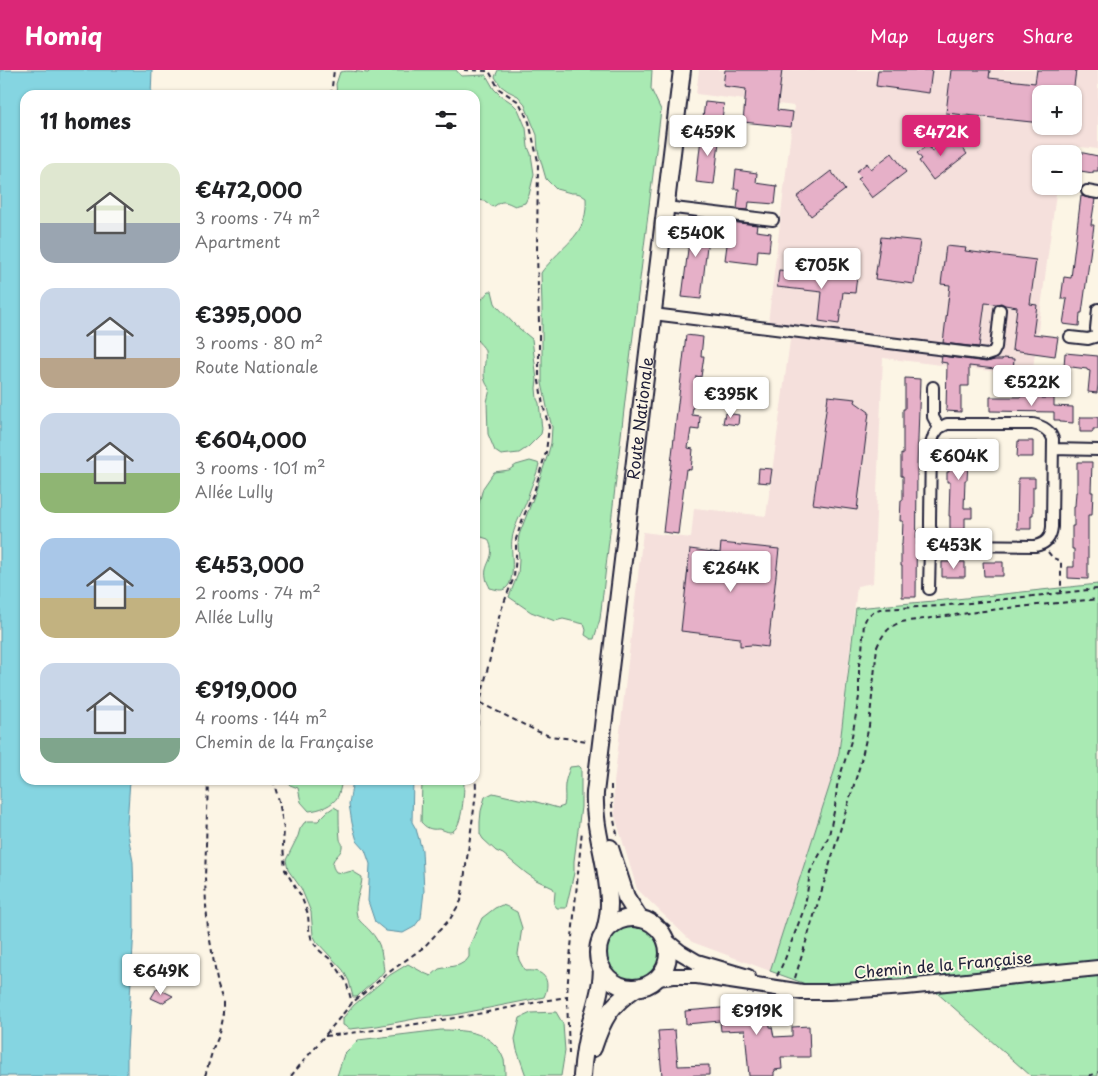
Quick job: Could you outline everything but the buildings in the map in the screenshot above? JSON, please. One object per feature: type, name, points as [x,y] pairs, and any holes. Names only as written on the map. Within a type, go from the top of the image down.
[{"type":"main road","name":"Route Nationale","points":[[599,766],[682,70]]},
{"type":"main road","points":[[599,766],[601,808],[611,850],[626,897],[632,908],[646,915]]},
{"type":"main road","points":[[599,766],[595,806],[609,905],[608,918],[599,951],[600,962],[608,977],[626,987],[636,988],[648,985],[664,969],[667,960],[669,935],[646,921],[646,915]]},
{"type":"main road","points":[[604,934],[618,922],[646,915]]},
{"type":"main road","points":[[583,1076],[586,1041],[600,988],[602,968]]},
{"type":"main road","points":[[583,1076],[597,1036],[608,1013],[616,1003],[636,988]]},
{"type":"street","points":[[1087,191],[1098,193]]},
{"type":"street","points":[[666,207],[773,220]]},
{"type":"street","points":[[1070,337],[1088,338],[1098,336],[1096,329],[1098,309]]},
{"type":"street","points":[[653,314],[988,355],[996,347],[1000,310]]},
{"type":"street","points":[[933,387],[933,417],[939,428]]},
{"type":"street","points":[[947,424],[1037,425],[1045,428],[1051,434],[1053,449],[1052,527],[1050,537],[1044,544],[1035,546],[950,545],[933,535],[930,527],[930,448],[934,435],[939,428],[947,424]]},
{"type":"street","points":[[1053,449],[1098,450]]},
{"type":"street","points":[[929,589],[930,547],[933,535]]},
{"type":"street","name":"Chemin de la Française","points":[[669,935],[680,952],[697,962],[792,990]]},
{"type":"street","name":"Chemin de la Française","points":[[657,978],[697,976],[792,990],[850,992],[1098,968]]},
{"type":"path","points":[[332,90],[334,70]]},
{"type":"path","points":[[464,70],[490,71],[499,89],[519,102],[529,122],[538,161],[539,381],[549,426],[546,452],[534,492],[517,532],[514,577],[500,613],[480,703],[550,736],[602,743]]},
{"type":"path","points":[[1044,544],[1050,555],[1061,561],[1061,592]]},
{"type":"path","points":[[774,984],[804,909],[810,872],[829,835],[837,786],[856,720],[859,665],[864,623],[867,617],[880,609],[942,606],[1098,589]]},
{"type":"path","points":[[792,990],[860,765],[869,726],[877,647],[886,631],[893,625],[901,622],[999,609],[1098,599]]},
{"type":"path","points":[[611,781],[614,826],[620,844]]},
{"type":"path","points":[[205,1076],[218,1038],[223,1013],[223,1001],[218,986],[206,906],[208,785]]},
{"type":"path","points":[[274,785],[284,829],[285,870],[301,896],[308,914],[312,941],[330,959],[346,981],[352,1003]]},
{"type":"path","points":[[291,1076],[352,1003],[388,973],[424,948],[450,918],[461,901],[476,785]]},
{"type":"path","points":[[646,915],[659,917],[669,935]]},
{"type":"path","points":[[325,1036],[385,1029],[567,997]]},
{"type":"path","points":[[1089,1076],[1098,1072]]},
{"type":"shaded area","points":[[699,70],[1098,70],[1098,149],[1082,147],[1082,145],[1032,145],[1032,195],[1056,195],[1032,376],[883,358],[873,583],[857,586],[839,752],[770,971],[692,942],[637,889],[615,816],[614,783],[643,532],[691,538],[694,508],[766,516],[792,326],[768,323],[794,106],[696,94]]},
{"type":"green space","points":[[371,70],[456,70],[461,76],[486,75],[494,89],[518,109],[526,128],[534,174],[525,203],[515,206],[501,202],[493,207],[485,201],[480,200],[480,90],[337,90],[336,84],[340,72],[368,73]]},
{"type":"green space","points":[[498,70],[652,70],[651,89],[661,110],[600,619],[594,639],[585,635],[584,624],[563,619],[555,621],[531,612],[509,597],[518,574],[519,535],[551,443],[552,427],[542,383],[541,273],[571,241],[581,227],[586,209],[586,198],[580,194],[556,189],[546,179],[538,151],[537,135],[524,103],[518,96],[501,86],[495,77]]},
{"type":"green space","points":[[489,291],[492,291],[497,306],[532,339],[537,380],[537,399],[542,429],[541,434],[519,453],[501,455],[495,451],[488,434],[487,402],[490,389],[484,375],[485,351],[480,344],[481,300]]},
{"type":"green space","points":[[530,461],[539,464],[513,535],[511,578],[506,588],[498,590],[490,588],[486,580],[486,568],[491,556],[491,546],[488,539],[480,537],[480,499],[483,488],[494,472],[509,470],[516,465]]},
{"type":"green space","points":[[1098,584],[1098,1076],[1031,1076],[936,992],[836,1000],[803,983],[770,971],[839,752],[856,608]]},
{"type":"green space","points":[[579,766],[581,768],[581,807],[574,873],[566,908],[557,908],[554,904],[555,892],[553,888],[526,873],[483,839],[480,834],[481,811],[485,797],[493,793],[558,808],[564,806],[565,784],[570,767]]},
{"type":"green space","points":[[290,785],[341,785],[338,796],[333,802],[309,811],[301,802],[298,788]]},
{"type":"green space","points":[[422,785],[464,785],[461,815],[453,831],[431,829],[421,822]]},
{"type":"green space","points":[[334,807],[339,810],[342,845],[341,850],[333,861],[333,868],[336,872],[352,871],[362,877],[356,906],[357,916],[377,940],[381,950],[384,971],[357,997],[353,997],[349,981],[343,970],[317,942],[313,935],[311,912],[301,888],[288,870],[286,860],[304,823],[318,821]]},
{"type":"green space","points":[[502,905],[517,912],[522,928],[518,954],[519,960],[525,971],[537,972],[544,977],[547,985],[544,997],[454,1015],[420,1018],[377,1026],[350,1029],[343,1025],[343,1018],[354,1005],[390,975],[408,964],[431,976],[439,969],[459,965],[466,961],[469,957],[469,947],[482,918]]},
{"type":"green space","points":[[633,927],[643,929],[652,935],[658,944],[660,954],[658,964],[652,973],[643,979],[633,981],[623,979],[614,973],[608,964],[606,954],[608,944],[614,935],[623,929]]},
{"type":"green space","points":[[556,1012],[563,1024],[565,1051],[561,1076],[526,1076],[515,1039],[520,1018],[531,1013]]},
{"type":"green space","points":[[441,1030],[470,1032],[487,1038],[494,1044],[504,1060],[505,1076],[337,1076],[344,1054],[358,1040]]},
{"type":"water","points":[[0,70],[152,70],[151,90],[20,90],[20,785],[130,785],[127,824],[133,862],[134,928],[127,1076],[0,1076]]},
{"type":"water","points":[[352,785],[413,785],[412,822],[422,850],[424,891],[421,918],[414,927],[403,933],[386,931],[375,922],[368,901],[370,864],[365,850],[357,841],[349,804]]}]
